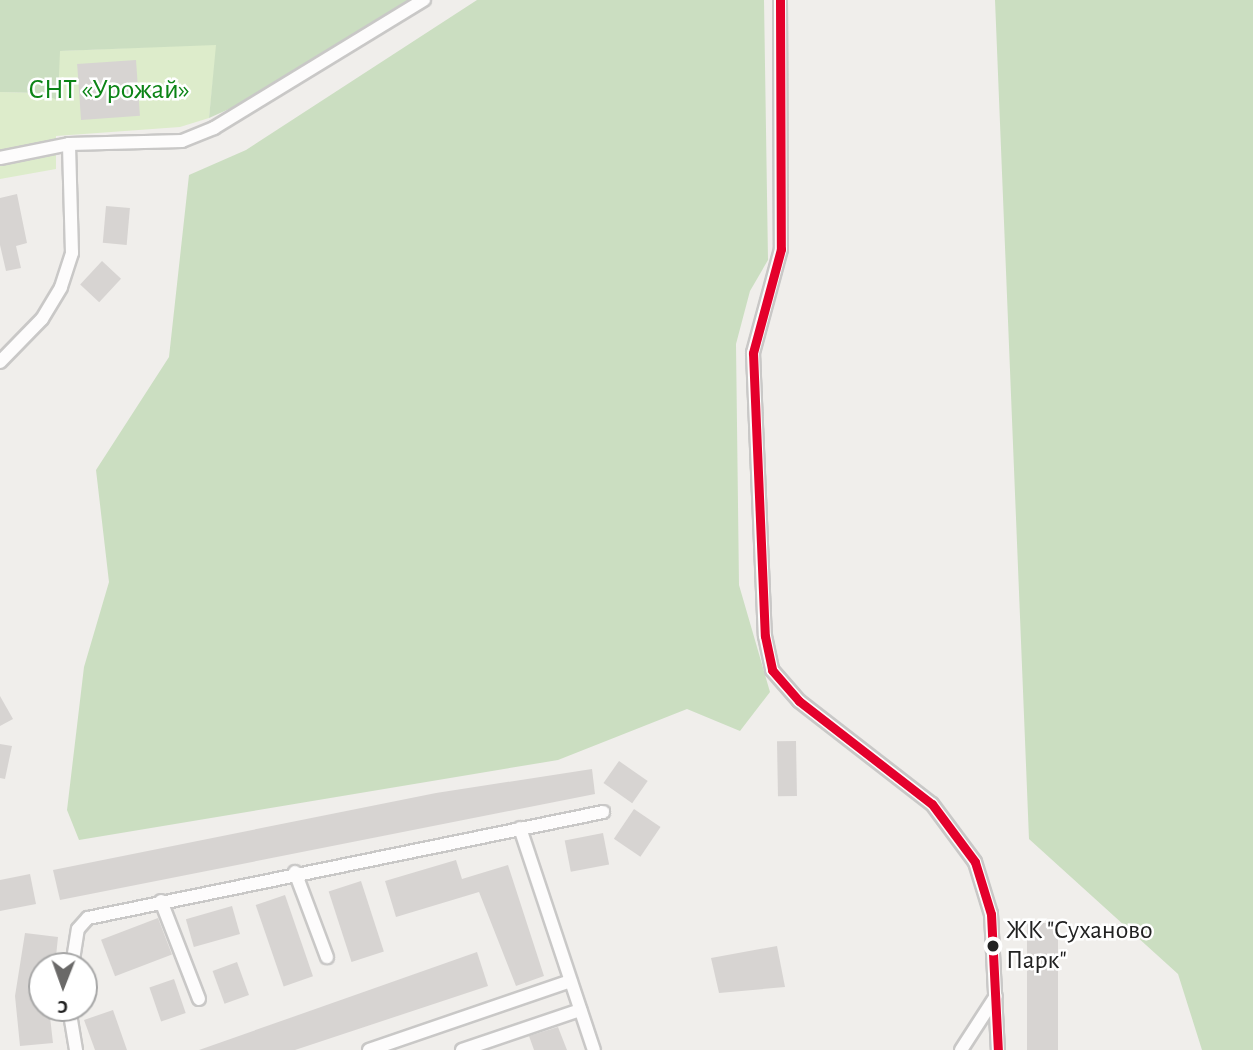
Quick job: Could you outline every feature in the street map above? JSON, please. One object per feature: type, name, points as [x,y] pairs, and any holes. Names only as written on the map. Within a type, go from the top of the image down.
[{"type":"street","points":[[0,158],[69,144],[190,138],[424,0]]},
{"type":"street","points":[[780,0],[781,249],[754,353],[765,636],[772,670],[799,701],[932,804],[975,862],[991,914],[998,1050]]},
{"type":"street","points":[[0,362],[42,319],[65,275],[72,253],[69,144]]},
{"type":"street","points":[[74,952],[78,929],[88,918],[295,872],[603,812]]},
{"type":"street","points":[[520,828],[594,1050]]},
{"type":"street","points":[[295,872],[327,957]]},
{"type":"street","points":[[161,901],[199,999]]},
{"type":"street","points":[[369,1050],[570,981]]},
{"type":"street","points":[[961,1050],[996,996]]},
{"type":"street","points":[[462,1050],[580,1010]]},
{"type":"street","points":[[71,1022],[76,1050]]},
{"type":"green space","points":[[0,0],[410,0],[283,85],[209,118],[216,45],[60,51],[58,100],[39,93],[0,92]]},
{"type":"green space","points":[[477,0],[764,0],[768,260],[750,291],[736,344],[739,585],[770,692],[740,731],[687,709],[558,760],[79,840],[67,810],[84,667],[109,582],[96,470],[169,357],[189,175],[246,150]]},
{"type":"green space","points":[[995,0],[1253,0],[1253,1050],[1202,1050],[1178,974],[1029,839]]},
{"type":"green space","name":"СНТ «Урожай»","points":[[217,44],[209,118],[180,127],[56,136],[56,169],[0,179],[0,92],[39,93],[60,51]]},
{"type":"building","points":[[136,60],[140,116],[81,120],[77,64]]},
{"type":"building","points":[[17,194],[27,243],[16,246],[21,268],[6,271],[0,245],[0,198]]},
{"type":"building","points":[[106,206],[130,208],[127,245],[103,243]]},
{"type":"building","points":[[102,261],[121,279],[99,302],[80,284]]},
{"type":"building","points":[[0,696],[13,719],[0,726]]},
{"type":"building","points":[[777,741],[796,741],[797,796],[778,796]]},
{"type":"building","points":[[0,744],[12,746],[5,779],[0,778]]},
{"type":"building","points":[[619,761],[648,781],[632,803],[604,783]]},
{"type":"building","points":[[592,769],[595,794],[60,900],[53,870],[436,793]]},
{"type":"building","points":[[634,809],[661,827],[640,857],[614,839]]},
{"type":"building","points":[[603,833],[609,864],[571,872],[565,840]]},
{"type":"building","points":[[456,860],[462,879],[508,865],[544,976],[516,986],[479,892],[396,917],[385,881]]},
{"type":"building","points":[[30,874],[36,904],[0,911],[0,880]]},
{"type":"building","points":[[361,881],[384,951],[352,962],[329,892]]},
{"type":"building","points":[[285,895],[313,976],[284,986],[256,905]]},
{"type":"building","points":[[232,906],[240,934],[194,947],[186,919]]},
{"type":"building","points":[[158,918],[172,954],[115,976],[101,940]]},
{"type":"building","points":[[1027,923],[1058,923],[1058,1050],[1027,1050]]},
{"type":"building","points":[[25,933],[58,937],[56,952],[28,952],[28,1022],[51,1022],[53,1043],[20,1046],[15,996]]},
{"type":"building","points":[[777,946],[785,987],[719,993],[711,958]]},
{"type":"building","points":[[477,952],[488,986],[295,1050],[199,1050]]},
{"type":"building","points":[[237,962],[249,995],[225,1004],[213,971]]},
{"type":"building","points":[[174,979],[186,1013],[161,1022],[149,987]]},
{"type":"building","points":[[113,1010],[127,1050],[95,1050],[85,1022],[98,1022],[98,1015]]},
{"type":"building","points":[[558,1027],[567,1050],[534,1050],[529,1036]]},
{"type":"transit line","points":[[780,0],[781,249],[753,353],[765,636],[772,670],[799,701],[932,804],[975,862],[991,914],[998,1050]]},
{"type":"place","name":"ЖК \"Суханово Парк\"","points":[[993,946]]}]
